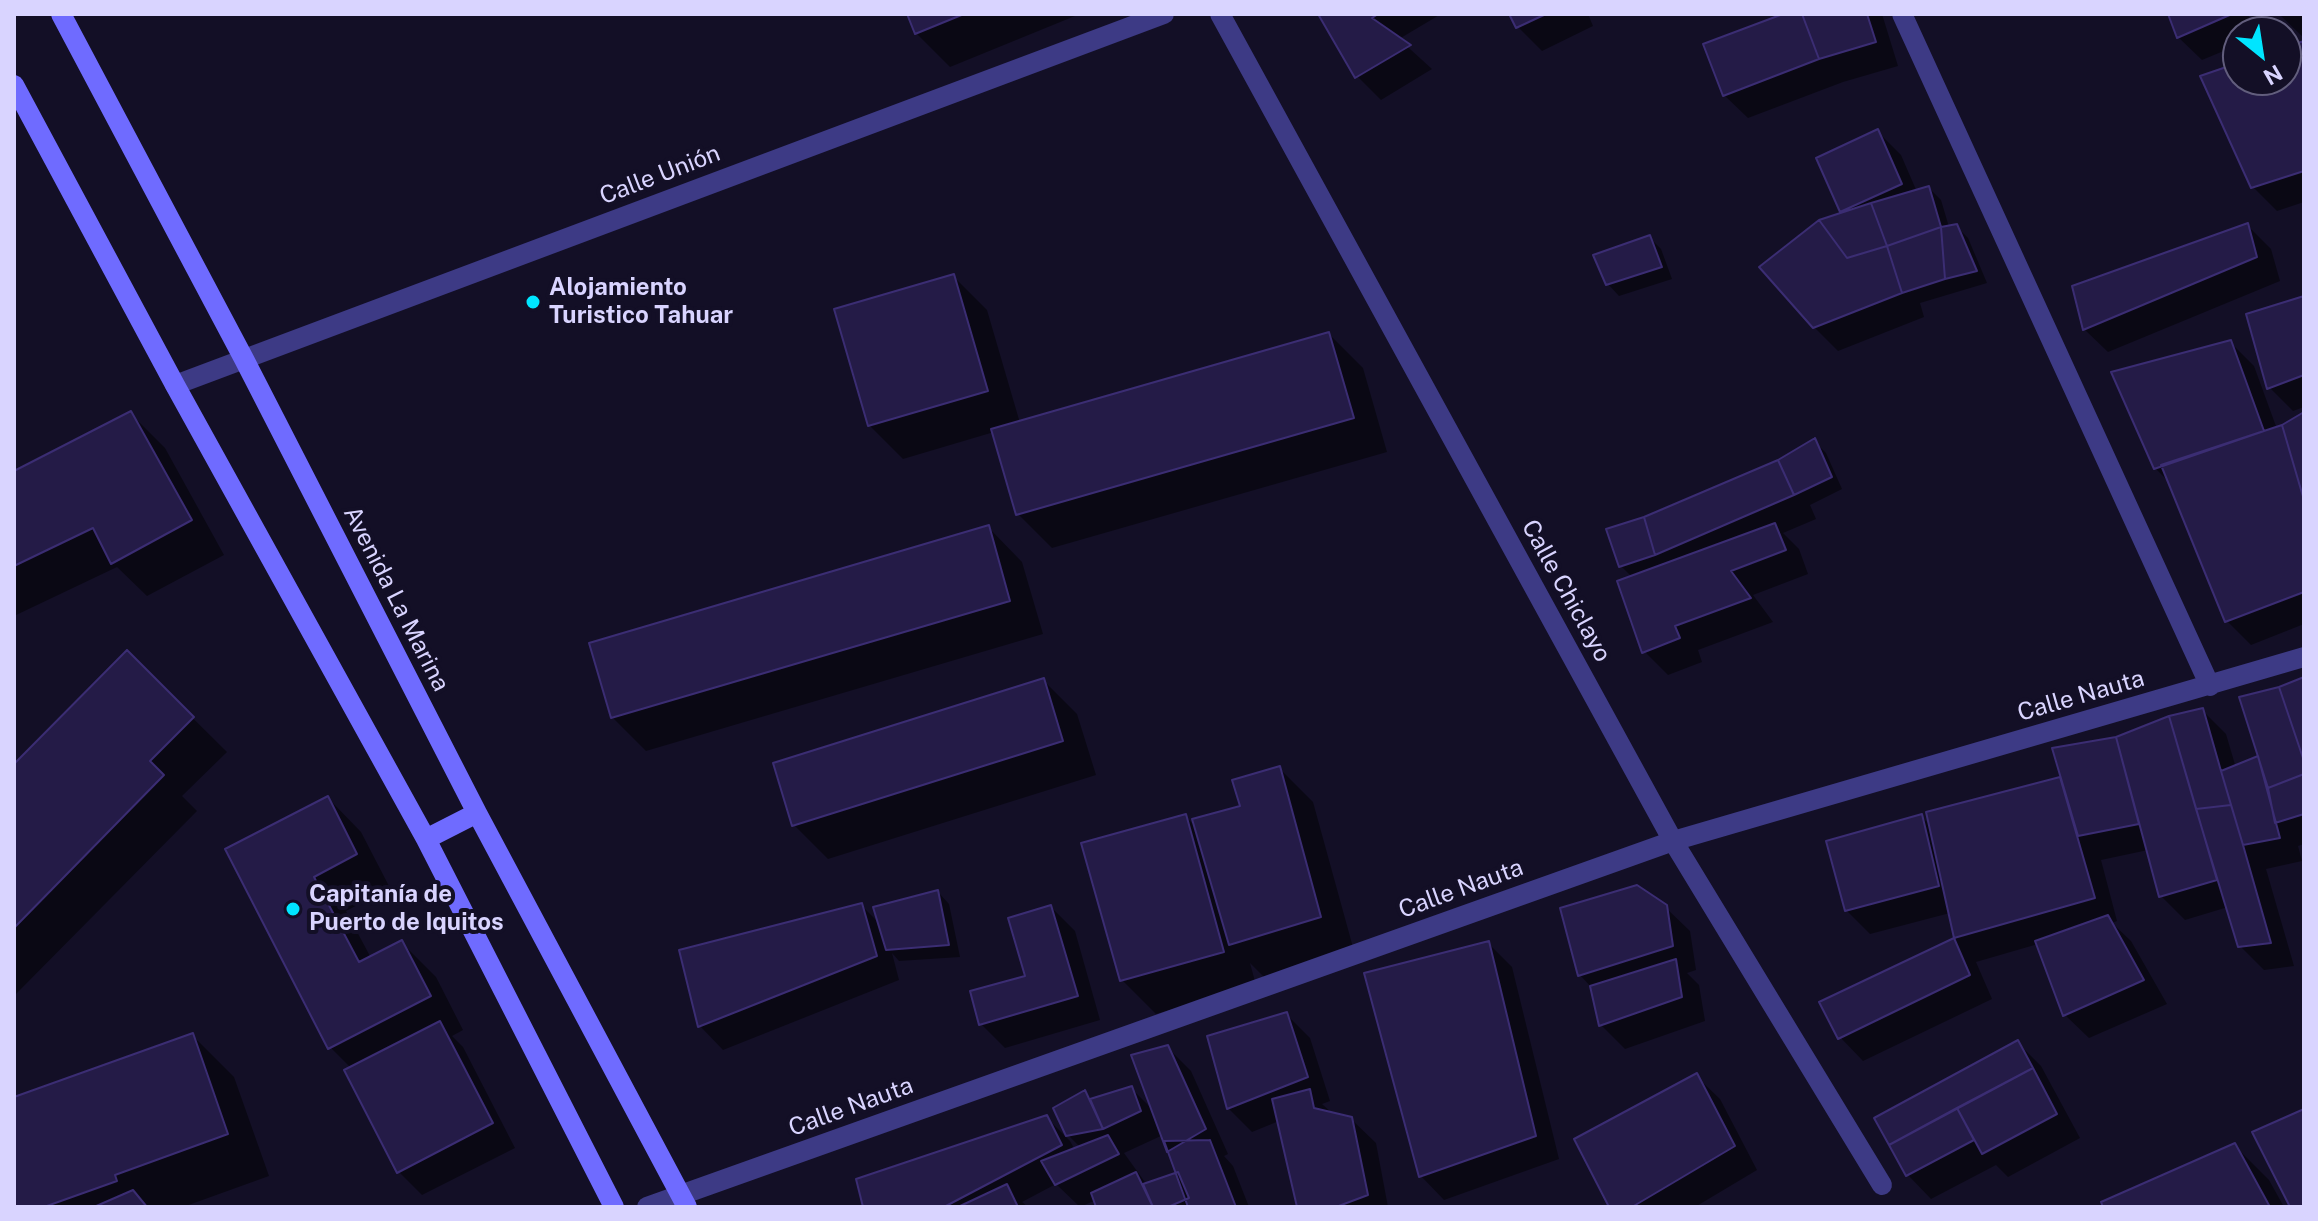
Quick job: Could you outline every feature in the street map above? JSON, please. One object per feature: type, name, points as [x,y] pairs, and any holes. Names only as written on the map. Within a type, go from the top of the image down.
[{"type":"main road","name":"Avenida La Marina","points":[[61,14],[244,359],[477,813],[684,1201]]},
{"type":"main road","points":[[14,85],[175,385],[426,839],[614,1207]]},
{"type":"main road","points":[[426,839],[477,813]]},
{"type":"street","name":"Calle Unión","points":[[175,385],[1164,14]]},
{"type":"street","name":"Calle Chiclayo","points":[[1220,14],[1673,841],[1882,1185]]},
{"type":"street","points":[[1902,14],[2210,686]]},
{"type":"street","name":"Calle Nauta","points":[[647,1207],[684,1201],[1673,841],[2304,657]]},
{"type":"building","points":[[907,14],[964,14],[915,34]]},
{"type":"building","points":[[1318,14],[1378,14],[1372,18],[1411,45],[1355,78]]},
{"type":"building","points":[[1509,14],[1546,14],[1516,28]]},
{"type":"building","points":[[1783,14],[1802,14],[1819,59],[1723,96],[1703,44]]},
{"type":"building","points":[[1802,14],[1867,14],[1876,42],[1819,59]]},
{"type":"building","points":[[2168,14],[2232,14],[2222,16],[2177,38]]},
{"type":"building","points":[[2302,42],[2304,171],[2251,188],[2200,76],[2222,68],[2222,96],[2302,96]]},
{"type":"building","points":[[1878,129],[1902,184],[1840,212],[1816,158]]},
{"type":"building","points":[[1929,186],[1941,227],[1887,246],[1871,203]]},
{"type":"building","points":[[1871,203],[1887,246],[1847,258],[1819,220]]},
{"type":"building","points":[[1819,220],[1847,258],[1887,246],[1902,293],[1813,328],[1759,267]]},
{"type":"building","points":[[2248,223],[2257,257],[2083,330],[2072,286]]},
{"type":"building","points":[[1957,224],[1977,271],[1945,279],[1941,227]]},
{"type":"building","points":[[1941,227],[1945,279],[1902,293],[1887,246]]},
{"type":"building","points":[[1650,235],[1662,267],[1606,285],[1593,255]]},
{"type":"building","points":[[954,274],[988,391],[868,426],[834,309]]},
{"type":"building","points":[[2304,296],[2304,375],[2267,389],[2246,314]]},
{"type":"building","points":[[1329,332],[1354,418],[1016,515],[991,429]]},
{"type":"building","points":[[2231,340],[2264,431],[2154,469],[2111,372]]},
{"type":"building","points":[[131,411],[192,520],[111,564],[93,528],[14,566],[14,471]]},
{"type":"building","points":[[2304,412],[2304,500],[2282,425]]},
{"type":"building","points":[[2282,425],[2304,500],[2304,592],[2225,622],[2161,465]]},
{"type":"building","points":[[1815,438],[1832,477],[1794,495],[1778,460]]},
{"type":"building","points":[[1778,460],[1794,495],[1655,555],[1644,517]]},
{"type":"building","points":[[1644,517],[1655,555],[1619,567],[1606,529]]},
{"type":"building","points":[[1775,523],[1786,550],[1731,571],[1751,598],[1675,626],[1680,638],[1642,653],[1617,581]]},
{"type":"building","points":[[989,525],[1010,601],[611,718],[589,643]]},
{"type":"building","points":[[127,650],[194,717],[150,761],[164,775],[14,928],[14,764]]},
{"type":"building","points":[[2304,677],[2304,761],[2279,687]]},
{"type":"building","points":[[1044,678],[1063,741],[792,826],[773,763]]},
{"type":"building","points":[[2279,687],[2304,761],[2304,774],[2268,788],[2239,697]]},
{"type":"building","points":[[2203,708],[2231,805],[2196,809],[2169,716]]},
{"type":"building","points":[[2169,716],[2217,880],[2159,897],[2116,737]]},
{"type":"building","points":[[2116,737],[2139,824],[2078,836],[2052,748]]},
{"type":"building","points":[[2258,756],[2280,838],[2243,845],[2221,771]]},
{"type":"building","points":[[1280,766],[1321,917],[1229,945],[1192,819],[1240,806],[1232,780]]},
{"type":"building","points":[[2304,774],[2304,814],[2275,823],[2268,788]]},
{"type":"building","points":[[2060,777],[2095,898],[1954,938],[1926,812]]},
{"type":"building","name":"Capitanía de Puerto de Iquitos","points":[[328,796],[357,854],[314,877],[359,962],[402,940],[431,996],[328,1049],[225,849]]},
{"type":"building","points":[[2231,805],[2271,943],[2238,947],[2196,809]]},
{"type":"building","points":[[1186,814],[1224,952],[1120,981],[1081,843]]},
{"type":"building","points":[[1922,814],[1939,886],[1845,911],[1826,841]]},
{"type":"building","points":[[1637,885],[1667,905],[1673,946],[1578,976],[1560,908]]},
{"type":"building","points":[[938,890],[949,945],[886,950],[873,907]]},
{"type":"building","points":[[862,903],[877,956],[698,1027],[679,950]]},
{"type":"building","points":[[1051,905],[1078,996],[979,1025],[970,991],[1025,976],[1008,918]]},
{"type":"building","points":[[2108,915],[2144,980],[2063,1016],[2035,941]]},
{"type":"building","points":[[1954,938],[1970,975],[1838,1039],[1819,1002]]},
{"type":"building","points":[[1489,941],[1536,1136],[1419,1177],[1364,973]]},
{"type":"building","points":[[1676,959],[1682,997],[1599,1026],[1590,986]]},
{"type":"building","points":[[1287,1012],[1308,1077],[1227,1109],[1207,1036]]},
{"type":"building","points":[[440,1021],[493,1123],[397,1173],[344,1070]]},
{"type":"building","points":[[193,1033],[228,1134],[115,1175],[117,1181],[44,1207],[14,1207],[14,1097]]},
{"type":"building","points":[[2018,1040],[2033,1068],[1889,1145],[1874,1118]]},
{"type":"building","points":[[1168,1045],[1206,1129],[1167,1152],[1131,1055]]},
{"type":"building","points":[[2033,1068],[2057,1114],[1982,1154],[1957,1108]]},
{"type":"building","points":[[1697,1073],[1735,1146],[1632,1207],[1609,1207],[1574,1139]]},
{"type":"building","points":[[1132,1086],[1141,1111],[1103,1129],[1090,1099]]},
{"type":"building","points":[[1310,1089],[1314,1108],[1352,1117],[1368,1195],[1336,1207],[1297,1207],[1272,1099]]},
{"type":"building","points":[[1085,1090],[1103,1129],[1066,1136],[1053,1108]]},
{"type":"building","points":[[1957,1108],[1974,1140],[1906,1176],[1889,1145]]},
{"type":"building","points":[[2304,1109],[2304,1207],[2290,1207],[2252,1132]]},
{"type":"building","points":[[1047,1115],[1062,1145],[944,1207],[863,1207],[856,1179]]},
{"type":"building","points":[[1108,1135],[1119,1154],[1055,1185],[1041,1161]]},
{"type":"building","points":[[1210,1140],[1236,1207],[1188,1207],[1164,1141]]},
{"type":"building","points":[[2235,1143],[2270,1207],[2103,1207],[2101,1202]]},
{"type":"building","points":[[1136,1172],[1153,1207],[1096,1207],[1091,1193]]},
{"type":"building","points":[[1178,1172],[1189,1198],[1168,1207],[1153,1207],[1143,1184]]},
{"type":"building","points":[[1007,1184],[1018,1207],[958,1207]]},
{"type":"building","points":[[133,1190],[147,1207],[94,1207]]},
{"type":"place","name":"Alojamiento Turistico Tahuar","points":[[533,302]]},
{"type":"place","name":"Capitanía de Puerto de Iquitos","points":[[293,909]]}]
